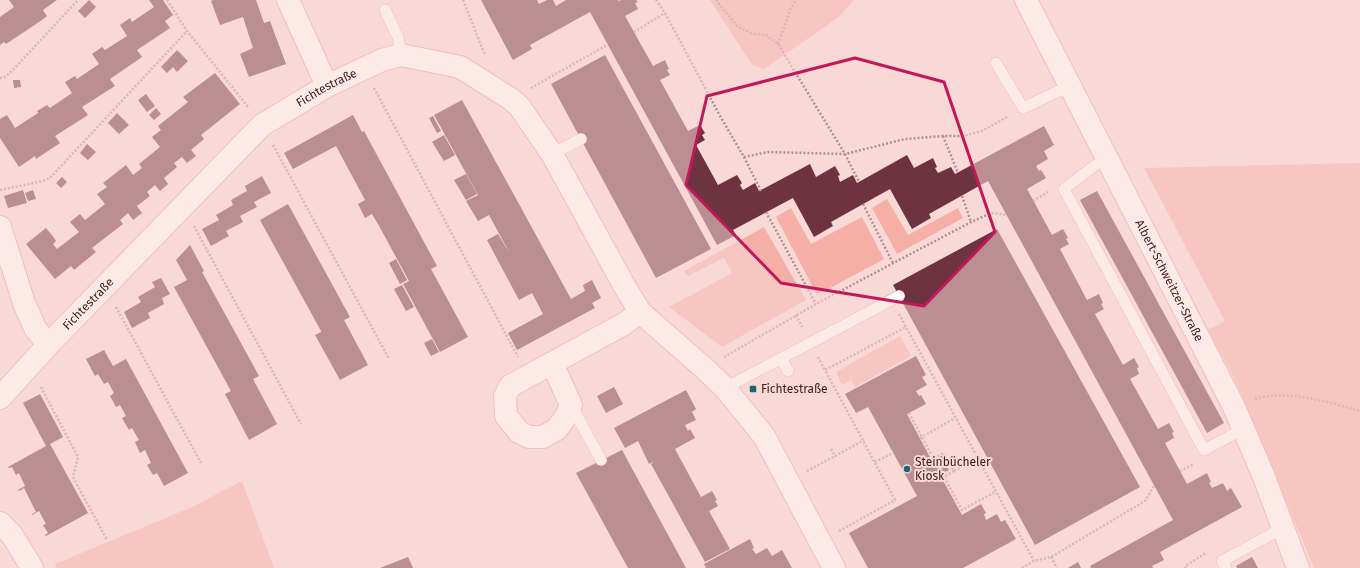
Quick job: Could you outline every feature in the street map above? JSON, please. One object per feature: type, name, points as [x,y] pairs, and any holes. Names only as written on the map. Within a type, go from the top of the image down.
[{"type":"street","points":[[288,0],[327,86]]},
{"type":"street","name":"Albert-Schweitzer-Straße","points":[[1026,0],[1071,85],[1106,157],[1234,407],[1264,477],[1298,568]]},
{"type":"street","name":"Fichtestraße","points":[[0,398],[48,346],[262,125],[327,86],[382,60],[401,55],[460,67],[511,99],[519,106],[552,154],[640,312],[725,388],[764,436],[834,568]]},
{"type":"street","points":[[0,227],[24,303],[35,328],[48,346]]},
{"type":"street","points":[[552,363],[571,405],[557,430],[543,436],[529,436],[519,432],[506,416],[505,396],[510,386],[528,376],[552,363],[624,324],[640,312]]},
{"type":"street","points":[[0,523],[12,535],[32,568]]},
{"type":"lane","points":[[385,10],[398,37],[401,55]]},
{"type":"lane","points":[[996,63],[1023,108],[1071,85]]},
{"type":"lane","points":[[552,154],[581,139]]},
{"type":"lane","points":[[1106,157],[1064,189],[1204,450],[1243,429]]},
{"type":"lane","points":[[725,388],[899,296]]},
{"type":"lane","points":[[781,358],[788,372]]},
{"type":"lane","points":[[571,405],[601,460]]},
{"type":"lane","points":[[1226,568],[1222,561],[1283,528]]},
{"type":"path","points":[[0,78],[3,78],[10,72],[78,0]]},
{"type":"path","points":[[167,0],[187,31],[262,125],[390,359]]},
{"type":"path","points":[[464,0],[496,90]]},
{"type":"path","points":[[656,0],[665,13],[761,191]]},
{"type":"path","points":[[716,0],[738,27],[754,34],[766,35],[778,44],[845,154],[859,182]]},
{"type":"path","points":[[778,44],[791,8],[796,0]]},
{"type":"path","points":[[634,32],[665,13]]},
{"type":"path","points":[[0,190],[43,182],[50,178],[187,31]]},
{"type":"path","points":[[519,106],[529,89],[608,45]]},
{"type":"path","points":[[364,69],[528,376]]},
{"type":"path","points":[[744,157],[768,152],[845,154],[905,139],[962,136],[982,131],[1023,108]]},
{"type":"path","points":[[943,136],[958,173]]},
{"type":"path","points":[[962,196],[972,222]]},
{"type":"path","points":[[863,204],[893,263]]},
{"type":"path","points":[[184,206],[301,424]]},
{"type":"path","points":[[766,212],[816,304]]},
{"type":"path","points":[[704,368],[816,304],[972,222],[991,213],[1007,215]]},
{"type":"path","points":[[105,288],[201,462]]},
{"type":"path","points":[[820,542],[895,500],[825,370],[906,327],[1034,561]]},
{"type":"path","points":[[28,368],[36,378],[78,457],[73,477],[107,540]]},
{"type":"path","points":[[1234,407],[1266,395],[1302,397],[1360,410]]},
{"type":"path","points":[[909,413],[932,459],[944,453],[954,471]]},
{"type":"path","points":[[921,437],[955,418]]},
{"type":"path","points":[[804,473],[864,440]]},
{"type":"path","points":[[831,449],[835,456]]},
{"type":"path","points":[[875,462],[893,453]]},
{"type":"path","points":[[964,514],[944,477],[977,459]]},
{"type":"path","points":[[1022,568],[1034,561],[1051,557],[1145,501],[1154,486]]},
{"type":"path","points":[[962,510],[995,492]]},
{"type":"path","points":[[1051,557],[1057,568]]},
{"type":"highlighted area","points":[[855,58],[944,82],[995,232],[924,306],[781,283],[686,185],[707,96]]},
{"type":"shaded area","points":[[710,0],[854,0],[839,17],[764,69],[752,65]]},
{"type":"shaded area","points":[[1360,163],[1360,568],[1314,568],[1234,378],[1208,330],[1225,321],[1144,168]]},
{"type":"shaded area","points":[[887,199],[908,235],[958,208],[963,218],[897,254],[872,208]]},
{"type":"shaded area","points":[[791,208],[811,244],[862,217],[884,259],[817,295],[776,217]]},
{"type":"shaded area","points":[[764,227],[806,300],[722,347],[669,307],[732,273],[724,258],[688,276],[684,271]]},
{"type":"shaded area","points":[[900,336],[911,356],[855,387],[851,380],[842,385],[836,372]]},
{"type":"shaded area","points":[[242,481],[274,568],[56,568],[55,564],[192,507]]},
{"type":"building","points":[[9,0],[57,0],[43,10],[47,16],[42,20],[6,44],[4,42],[0,45],[0,17],[14,7]]},
{"type":"building","points":[[89,0],[96,7],[85,18],[78,11]]},
{"type":"building","points":[[149,0],[163,0],[173,15],[165,21],[170,28],[137,50],[142,57],[110,79],[115,86],[82,107],[88,115],[55,136],[60,143],[36,159],[35,156],[19,167],[0,138],[0,119],[7,115],[15,128],[38,113],[37,111],[47,105],[50,108],[72,93],[65,82],[75,76],[77,79],[99,64],[92,54],[102,47],[105,50],[127,36],[120,25],[130,18],[132,22],[154,7]]},
{"type":"building","points":[[256,0],[264,23],[270,21],[286,64],[249,77],[240,54],[253,48],[243,17],[220,25],[211,1]]},
{"type":"building","points":[[481,0],[537,0],[539,4],[547,0],[553,0],[556,6],[566,0],[636,0],[638,2],[635,3],[638,9],[625,16],[653,66],[665,60],[669,69],[667,70],[670,75],[660,80],[688,131],[700,125],[705,133],[702,135],[705,140],[696,145],[718,185],[737,175],[742,183],[740,185],[743,190],[755,183],[759,191],[810,164],[816,177],[835,166],[840,175],[838,176],[840,182],[853,175],[857,183],[907,155],[914,168],[933,158],[937,167],[935,168],[938,173],[951,167],[955,174],[1044,126],[1054,145],[1044,151],[1048,159],[1036,166],[1039,171],[1041,170],[1046,178],[1027,189],[1052,235],[1063,229],[1068,238],[1066,239],[1069,244],[1060,249],[1087,300],[1099,294],[1103,303],[1101,304],[1104,309],[1095,314],[1123,365],[1134,358],[1139,367],[1137,368],[1139,374],[1130,379],[1158,429],[1169,423],[1174,432],[1172,433],[1174,438],[1165,443],[1187,484],[1207,473],[1211,482],[1209,483],[1212,488],[1223,483],[1227,491],[1231,488],[1242,507],[1160,552],[1164,560],[1152,566],[1153,568],[1091,568],[1090,566],[1173,520],[988,181],[929,214],[931,218],[912,229],[890,189],[831,222],[833,226],[814,237],[793,198],[733,230],[736,235],[717,245],[590,12],[530,45],[532,49],[513,60]]},
{"type":"building","points":[[177,50],[188,61],[177,72],[173,67],[167,73],[161,67]]},
{"type":"building","points":[[605,55],[711,249],[656,278],[551,84]]},
{"type":"building","points":[[215,73],[240,104],[201,135],[204,139],[191,150],[196,156],[187,163],[182,157],[174,163],[177,167],[164,178],[168,184],[160,191],[155,185],[147,192],[150,196],[137,206],[142,213],[133,220],[128,213],[120,220],[123,224],[92,248],[96,252],[74,270],[71,266],[55,279],[26,244],[46,228],[55,239],[56,241],[53,244],[57,249],[79,232],[70,222],[80,214],[85,220],[105,204],[97,194],[107,187],[103,183],[126,165],[133,175],[142,168],[139,164],[160,147],[152,137],[161,130],[158,126],[188,102],[183,97]]},
{"type":"building","points":[[13,80],[20,80],[21,87],[14,88]]},
{"type":"building","points":[[146,94],[155,106],[147,112],[138,100]]},
{"type":"building","points":[[462,100],[571,299],[585,291],[583,285],[592,280],[601,298],[592,303],[595,308],[517,350],[508,333],[543,314],[532,293],[519,300],[487,240],[498,234],[510,254],[489,215],[478,221],[466,201],[478,195],[434,115]]},
{"type":"building","points":[[156,108],[161,114],[154,120],[149,115]]},
{"type":"building","points":[[117,113],[129,125],[119,134],[108,123]]},
{"type":"building","points":[[353,115],[362,132],[364,131],[437,266],[431,269],[468,337],[440,352],[403,284],[409,281],[378,224],[372,214],[365,218],[358,204],[365,200],[336,146],[293,169],[284,153]]},
{"type":"building","points":[[433,116],[441,131],[437,133],[429,118]]},
{"type":"building","points":[[444,135],[455,155],[444,161],[432,142]]},
{"type":"building","points":[[87,144],[96,152],[88,160],[80,153]]},
{"type":"building","points":[[466,174],[477,194],[466,200],[454,180]]},
{"type":"building","points":[[262,176],[271,193],[254,202],[257,207],[240,216],[243,222],[226,231],[229,236],[211,246],[202,229],[219,220],[216,215],[233,205],[231,200],[247,191],[245,186]]},
{"type":"building","points":[[62,177],[67,182],[61,188],[56,183]]},
{"type":"building","points":[[23,190],[27,203],[8,208],[4,196]]},
{"type":"building","points":[[33,190],[36,199],[28,201],[25,193]]},
{"type":"building","points":[[1097,191],[1224,423],[1207,433],[1080,200]]},
{"type":"building","points":[[288,204],[350,317],[344,320],[368,365],[340,380],[315,335],[321,331],[260,220]]},
{"type":"building","points":[[997,229],[1140,487],[1035,545],[893,285]]},
{"type":"building","points":[[190,245],[204,271],[202,272],[259,376],[253,379],[277,424],[249,440],[225,394],[231,391],[174,287],[187,280],[176,260]]},
{"type":"building","points":[[396,259],[407,280],[400,284],[389,263]]},
{"type":"building","points":[[161,278],[170,294],[162,298],[164,304],[148,313],[150,318],[132,328],[124,312],[141,302],[138,297],[155,287],[152,282]]},
{"type":"building","points":[[402,285],[414,307],[406,311],[394,289]]},
{"type":"building","points":[[432,339],[439,352],[431,356],[424,343]]},
{"type":"building","points":[[104,350],[113,366],[126,359],[188,473],[164,486],[157,473],[153,475],[147,465],[151,463],[145,450],[140,453],[135,442],[139,440],[132,428],[129,430],[122,418],[126,416],[120,405],[116,407],[110,396],[114,393],[108,382],[104,384],[98,374],[95,376],[86,359]]},
{"type":"building","points":[[916,356],[926,375],[922,377],[927,385],[916,391],[919,396],[921,395],[926,404],[907,414],[932,461],[943,455],[948,463],[946,465],[949,470],[940,475],[962,515],[981,504],[986,513],[984,514],[986,520],[997,514],[1001,522],[1005,520],[1016,539],[963,568],[868,568],[849,533],[917,496],[868,407],[856,413],[845,394]]},
{"type":"building","points":[[614,387],[623,404],[606,413],[597,396]]},
{"type":"building","points":[[686,390],[696,409],[692,412],[696,420],[685,425],[688,431],[690,429],[695,438],[675,449],[701,497],[712,491],[717,500],[715,501],[718,506],[709,511],[730,549],[705,562],[651,464],[655,461],[649,464],[638,441],[625,448],[614,428]]},
{"type":"building","points":[[40,394],[63,437],[50,444],[88,513],[46,536],[45,535],[48,533],[43,525],[46,524],[39,511],[32,515],[36,512],[24,488],[19,491],[18,490],[25,486],[19,473],[16,475],[12,467],[8,467],[46,446],[23,403]]},
{"type":"building","points":[[622,450],[686,568],[628,568],[576,473]]},
{"type":"building","points":[[750,539],[754,548],[752,549],[756,554],[767,548],[772,556],[782,550],[792,568],[706,568],[704,564]]},
{"type":"building","points":[[408,557],[413,568],[380,568]]},
{"type":"building","points":[[1252,557],[1258,568],[1237,568],[1236,566]]},
{"type":"building","points":[[1078,562],[1081,568],[1068,568]]},
{"type":"place","name":"Fichtestraße","points":[[753,389]]},
{"type":"place","name":"Steinbücheler Kiosk","points":[[907,469]]}]
